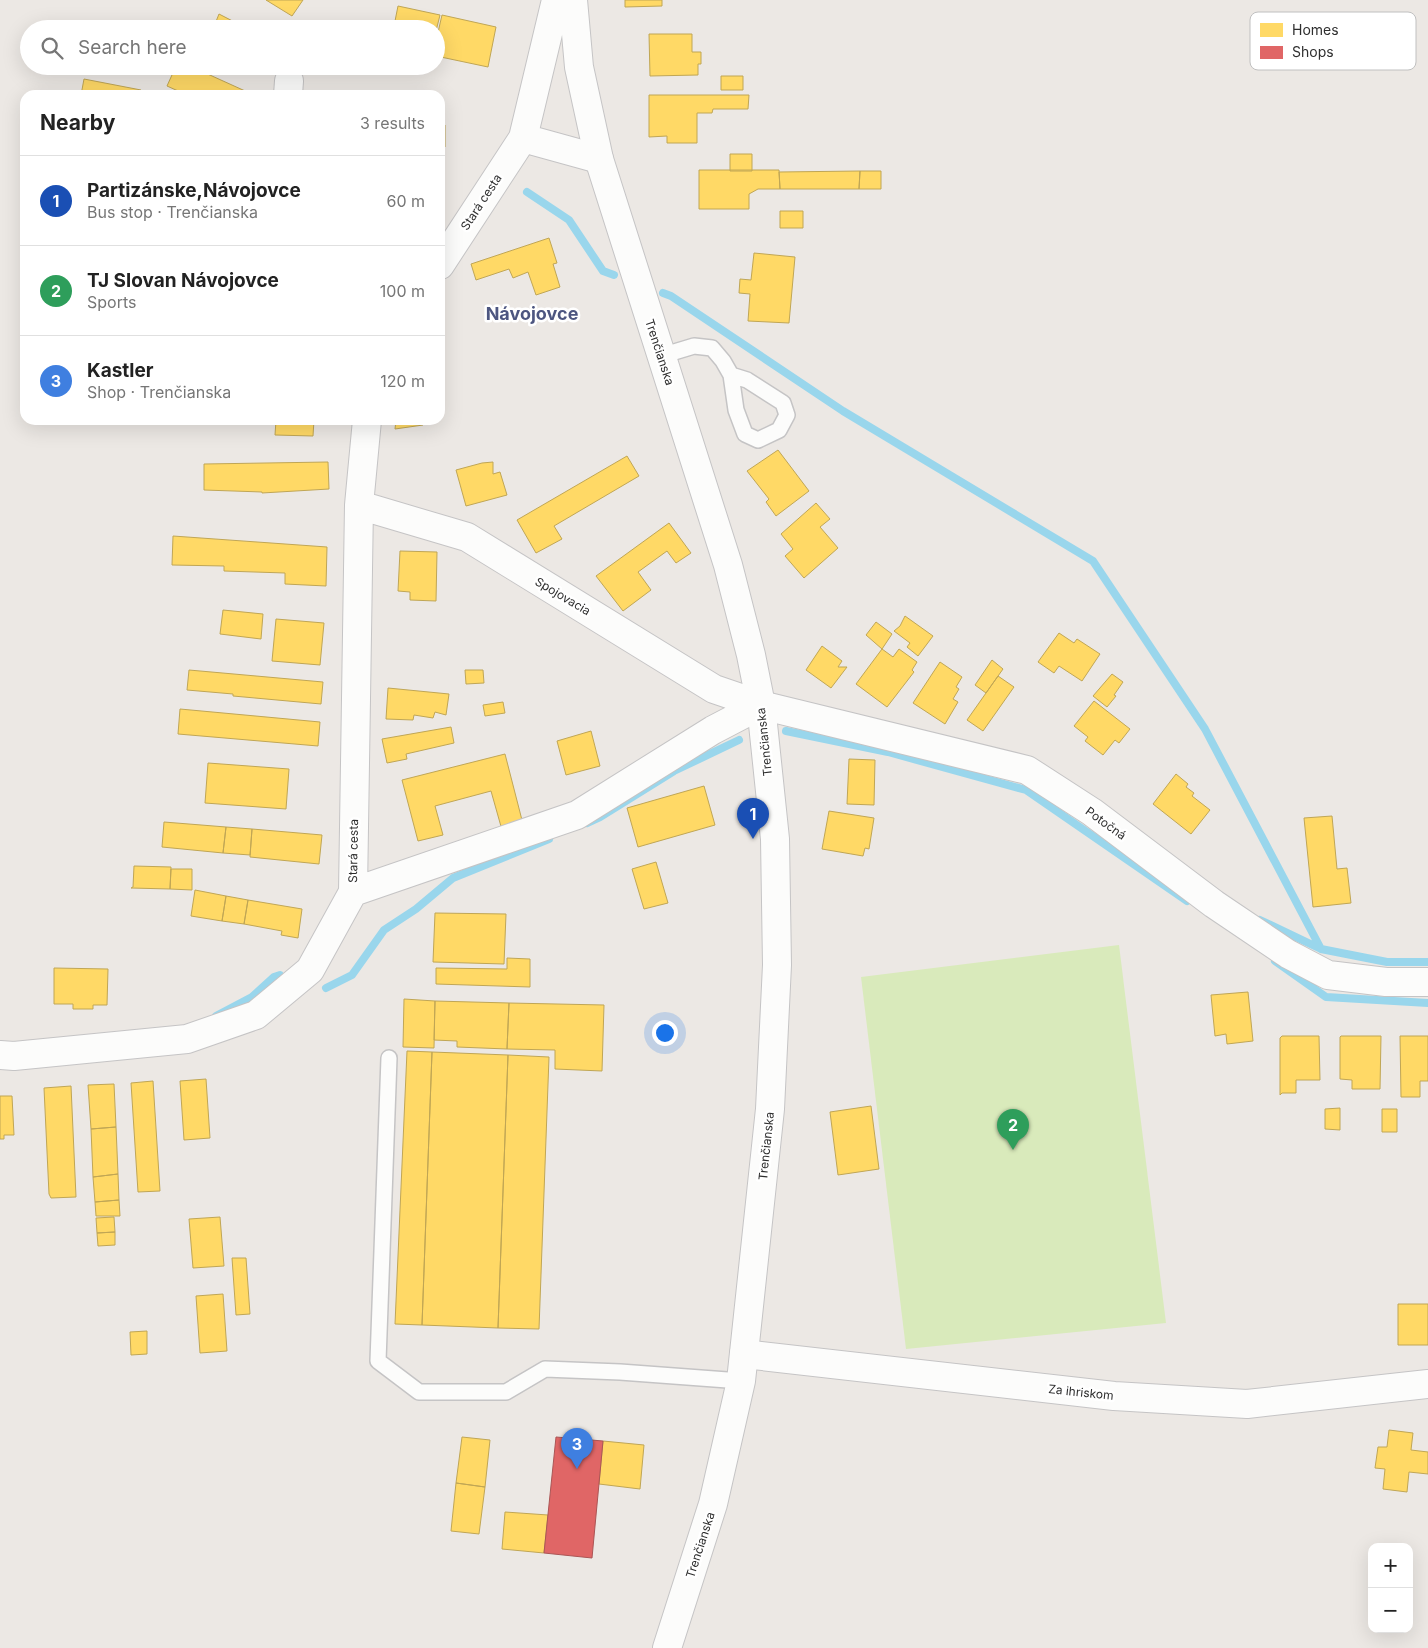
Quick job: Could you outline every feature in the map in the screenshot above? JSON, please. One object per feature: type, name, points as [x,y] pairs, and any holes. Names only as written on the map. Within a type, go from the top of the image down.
[{"type":"street","name":"Stará cesta","points":[[445,257],[523,138],[556,0]]},
{"type":"street","name":"Trenčianska","points":[[573,0],[580,67],[599,159],[728,565],[751,655],[761,705],[775,836],[777,966],[770,1109],[741,1381],[713,1504],[667,1648]]},
{"type":"street","points":[[523,138],[599,159]]},
{"type":"street","name":"Stará cesta","points":[[0,1055],[14,1056],[187,1039],[256,1016],[310,970],[353,892],[359,505],[367,425]]},
{"type":"street","name":"Spojovacia","points":[[359,505],[467,537],[714,689],[761,705]]},
{"type":"street","points":[[353,892],[577,815],[713,730],[761,705]]},
{"type":"street","name":"Potočná","points":[[761,705],[1027,770],[1092,812],[1214,904],[1288,954],[1328,975],[1386,982],[1428,982]]},
{"type":"street","name":"Za ihriskom","points":[[744,1354],[1114,1396],[1247,1404],[1425,1385]]},
{"type":"lane","points":[[661,356],[694,346],[712,348],[723,361],[731,375],[736,410],[745,434],[758,440],[779,430],[786,415],[783,403],[747,380],[731,375]]},
{"type":"lane","points":[[389,1058],[378,1361],[419,1392],[506,1392],[545,1369],[620,1372],[741,1381]]},
{"type":"green space","points":[[1119,945],[1166,1323],[906,1349],[861,977]]},
{"type":"building: Homes","points":[[266,0],[303,0],[292,16]]},
{"type":"building: Homes","points":[[625,0],[662,0],[662,6],[625,7]]},
{"type":"building: Homes","points":[[398,6],[440,15],[439,20],[395,20]]},
{"type":"building: Homes","points":[[219,14],[231,20],[217,20]]},
{"type":"building: Homes","points":[[442,15],[496,27],[488,67],[445,58],[445,20],[441,20]]},
{"type":"building: Homes","points":[[649,34],[692,34],[692,52],[701,52],[701,64],[698,64],[698,75],[650,76]]},
{"type":"building: Homes","points":[[172,75],[210,75],[243,90],[176,90],[167,86]]},
{"type":"building: Homes","points":[[721,76],[743,76],[743,90],[721,90]]},
{"type":"building: Homes","points":[[84,79],[141,90],[82,90]]},
{"type":"building: Homes","points":[[649,95],[749,95],[748,109],[713,109],[712,113],[697,113],[697,143],[667,143],[667,136],[649,137]]},
{"type":"building: Homes","points":[[730,154],[752,154],[752,171],[730,171]]},
{"type":"building: Homes","points":[[699,170],[779,170],[780,189],[758,189],[749,194],[749,209],[699,209]]},
{"type":"building: Homes","points":[[860,171],[881,171],[881,189],[859,189]]},
{"type":"building: Homes","points":[[860,171],[859,189],[780,189],[779,172]]},
{"type":"building: Homes","points":[[780,211],[803,211],[803,228],[780,228]]},
{"type":"building: Homes","points":[[549,238],[557,263],[553,264],[560,287],[536,295],[528,272],[513,278],[509,269],[476,280],[471,264]]},
{"type":"building: Homes","points":[[754,253],[795,257],[789,323],[748,321],[750,294],[739,293],[740,279],[751,280]]},
{"type":"building: Homes","points":[[276,425],[314,425],[313,436],[275,435]]},
{"type":"building: Homes","points":[[395,425],[423,425],[395,429]]},
{"type":"building: Homes","points":[[778,450],[809,491],[776,516],[766,502],[769,499],[747,471]]},
{"type":"building: Homes","points":[[627,456],[639,476],[554,526],[562,539],[536,553],[517,520]]},
{"type":"building: Homes","points":[[328,462],[329,489],[262,493],[204,490],[204,464]]},
{"type":"building: Homes","points":[[493,462],[493,474],[500,472],[507,495],[466,506],[456,470]]},
{"type":"building: Homes","points":[[816,503],[830,519],[820,527],[838,548],[804,578],[785,556],[793,549],[781,534]]},
{"type":"building: Homes","points":[[669,523],[691,553],[676,563],[667,551],[638,572],[651,590],[623,611],[596,576]]},
{"type":"building: Homes","points":[[173,536],[327,547],[326,586],[285,584],[285,573],[224,571],[224,566],[172,565]]},
{"type":"building: Homes","points":[[400,551],[437,552],[436,601],[410,600],[410,592],[398,591]]},
{"type":"building: Homes","points":[[223,610],[263,614],[261,639],[220,634]]},
{"type":"building: Homes","points":[[905,616],[933,636],[918,656],[907,647],[910,643],[894,631],[900,626]]},
{"type":"building: Homes","points":[[276,619],[324,623],[320,665],[272,661]]},
{"type":"building: Homes","points":[[876,622],[892,634],[882,649],[866,635]]},
{"type":"building: Homes","points":[[1059,633],[1074,643],[1077,639],[1100,654],[1082,681],[1059,666],[1054,673],[1038,662]]},
{"type":"building: Homes","points":[[822,646],[842,661],[838,667],[847,667],[831,688],[806,670]]},
{"type":"building: Homes","points":[[882,649],[893,657],[899,649],[917,662],[912,670],[914,672],[887,707],[856,684]]},
{"type":"building: Homes","points":[[992,660],[1003,669],[986,693],[975,685]]},
{"type":"building: Homes","points":[[940,662],[962,677],[956,687],[959,689],[953,699],[958,702],[945,724],[913,703]]},
{"type":"building: Homes","points":[[189,670],[323,682],[321,704],[187,690]]},
{"type":"building: Homes","points":[[465,670],[483,670],[484,683],[466,684]]},
{"type":"building: Homes","points":[[1112,674],[1123,682],[1114,695],[1116,696],[1107,707],[1093,696]]},
{"type":"building: Homes","points":[[998,676],[1014,687],[983,731],[967,720]]},
{"type":"building: Homes","points":[[388,688],[449,694],[446,715],[435,712],[433,718],[414,715],[413,720],[386,719]]},
{"type":"building: Homes","points":[[1094,701],[1130,729],[1119,743],[1115,740],[1103,755],[1085,741],[1088,737],[1074,726]]},
{"type":"building: Homes","points":[[503,702],[505,713],[485,716],[483,705]]},
{"type":"building: Homes","points":[[180,709],[320,722],[318,746],[178,734]]},
{"type":"building: Homes","points":[[451,727],[454,743],[406,754],[407,759],[387,763],[382,739]]},
{"type":"building: Homes","points":[[591,731],[600,766],[566,775],[557,741]]},
{"type":"building: Homes","points":[[505,754],[523,824],[502,830],[491,791],[435,806],[443,835],[418,841],[402,780]]},
{"type":"building: Homes","points":[[849,759],[875,760],[874,805],[847,804]]},
{"type":"building: Homes","points":[[208,763],[289,769],[286,809],[205,803]]},
{"type":"building: Homes","points":[[1176,774],[1188,784],[1186,787],[1194,793],[1192,796],[1210,810],[1191,834],[1153,804]]},
{"type":"building: Homes","points":[[704,786],[715,825],[638,847],[627,808]]},
{"type":"building: Homes","points":[[829,811],[874,818],[869,849],[865,848],[863,856],[822,849]]},
{"type":"building: Homes","points":[[1332,816],[1337,869],[1347,868],[1351,903],[1313,907],[1304,818]]},
{"type":"building: Homes","points":[[164,822],[226,827],[223,853],[162,847]]},
{"type":"building: Homes","points":[[226,827],[252,829],[250,855],[223,853]]},
{"type":"building: Homes","points":[[252,829],[322,835],[319,864],[250,857]]},
{"type":"building: Homes","points":[[656,862],[668,903],[644,909],[632,869]]},
{"type":"building: Homes","points":[[134,866],[171,867],[170,889],[131,888],[133,887]]},
{"type":"building: Homes","points":[[171,869],[192,869],[192,890],[170,889]]},
{"type":"building: Homes","points":[[195,890],[226,896],[222,921],[191,916]]},
{"type":"building: Homes","points":[[226,896],[248,900],[244,924],[222,921]]},
{"type":"building: Homes","points":[[248,900],[302,909],[298,938],[281,935],[282,931],[244,924]]},
{"type":"building: Homes","points":[[435,913],[506,914],[504,964],[433,962]]},
{"type":"building: Homes","points":[[507,958],[530,959],[530,987],[436,984],[436,968],[507,969]]},
{"type":"building: Homes","points":[[54,968],[108,969],[107,1005],[93,1005],[93,1009],[73,1009],[73,1004],[54,1004]]},
{"type":"building: Homes","points":[[1248,992],[1253,1041],[1227,1044],[1226,1034],[1215,1036],[1211,995]]},
{"type":"building: Homes","points":[[404,999],[435,1001],[434,1048],[403,1047]]},
{"type":"building: Homes","points":[[435,1001],[509,1003],[507,1049],[457,1047],[457,1041],[434,1040]]},
{"type":"building: Homes","points":[[509,1003],[604,1005],[602,1071],[555,1069],[555,1050],[507,1049]]},
{"type":"building: Homes","points":[[1282,1036],[1319,1036],[1320,1080],[1296,1080],[1296,1093],[1282,1093],[1280,1095],[1280,1038]]},
{"type":"building: Homes","points":[[1341,1036],[1381,1036],[1380,1089],[1352,1089],[1352,1080],[1340,1079]]},
{"type":"building: Homes","points":[[1400,1036],[1428,1036],[1428,1081],[1420,1081],[1420,1097],[1401,1097]]},
{"type":"building: Homes","points":[[407,1051],[432,1052],[422,1325],[395,1324]]},
{"type":"building: Homes","points":[[432,1052],[508,1055],[498,1328],[422,1325]]},
{"type":"building: Homes","points":[[508,1055],[549,1057],[539,1329],[498,1328]]},
{"type":"building: Homes","points":[[206,1079],[210,1138],[184,1140],[180,1081]]},
{"type":"building: Homes","points":[[153,1081],[160,1191],[138,1192],[131,1083]]},
{"type":"building: Homes","points":[[114,1084],[116,1127],[91,1129],[88,1085]]},
{"type":"building: Homes","points":[[71,1086],[76,1197],[51,1198],[49,1194],[44,1088]]},
{"type":"building: Homes","points":[[0,1096],[12,1096],[14,1135],[4,1135],[4,1139],[0,1139]]},
{"type":"building: Homes","points":[[871,1106],[879,1169],[838,1175],[830,1112]]},
{"type":"building: Homes","points":[[1340,1108],[1340,1130],[1325,1129],[1325,1109]]},
{"type":"building: Homes","points":[[1382,1109],[1397,1109],[1397,1132],[1382,1132]]},
{"type":"building: Homes","points":[[116,1127],[118,1174],[93,1177],[91,1129]]},
{"type":"building: Homes","points":[[118,1174],[119,1200],[95,1202],[93,1177]]},
{"type":"building: Homes","points":[[119,1200],[120,1216],[96,1216],[95,1202]]},
{"type":"building: Homes","points":[[114,1217],[115,1232],[97,1233],[96,1218]]},
{"type":"building: Homes","points":[[220,1217],[224,1266],[193,1268],[189,1219]]},
{"type":"building: Homes","points":[[115,1232],[115,1245],[98,1246],[97,1233]]},
{"type":"building: Homes","points":[[232,1258],[246,1258],[250,1314],[236,1315]]},
{"type":"building: Homes","points":[[223,1294],[227,1351],[200,1353],[196,1296]]},
{"type":"building: Homes","points":[[1398,1304],[1428,1304],[1428,1345],[1398,1345]]},
{"type":"building: Homes","points":[[147,1331],[147,1354],[131,1355],[130,1332]]},
{"type":"building: Homes","points":[[1389,1430],[1413,1433],[1411,1450],[1428,1452],[1428,1474],[1409,1472],[1407,1492],[1383,1489],[1385,1469],[1375,1468],[1378,1447],[1387,1447]]},
{"type":"building: Homes","points":[[462,1437],[490,1440],[485,1487],[456,1483]]},
{"type":"building: Homes","points":[[603,1441],[644,1445],[640,1489],[599,1484]]},
{"type":"building: Homes","points":[[456,1483],[485,1487],[479,1534],[451,1531]]},
{"type":"building: Homes","points":[[505,1512],[548,1515],[544,1553],[502,1549]]},
{"type":"building: Shops","points":[[556,1437],[603,1441],[592,1558],[544,1553]]},
{"type":"waterway","points":[[527,192],[569,220],[603,271],[614,275]]},
{"type":"waterway","points":[[663,293],[671,296],[843,411],[1093,561],[1205,729],[1321,949]]},
{"type":"waterway","points":[[786,731],[888,752],[1026,790],[1187,901]]},
{"type":"waterway","points":[[587,823],[600,817],[674,771],[739,740]]},
{"type":"waterway","points":[[326,988],[352,975],[384,930],[416,909],[453,878],[549,839]]},
{"type":"waterway","points":[[1260,920],[1321,949],[1387,962],[1428,962]]},
{"type":"waterway","points":[[1275,961],[1326,997],[1428,1003]]},
{"type":"waterway","points":[[216,1016],[252,997],[274,977],[280,975]]},
{"type":"place","name":"Partizánske,Návojovce","points":[[753,839]]},
{"type":"place","name":"TJ Slovan Návojovce","points":[[1013,1150]]},
{"type":"place","name":"Kastler","points":[[577,1469]]},
{"type":"district","name":"Návojovce","points":[[532,313]]}]
